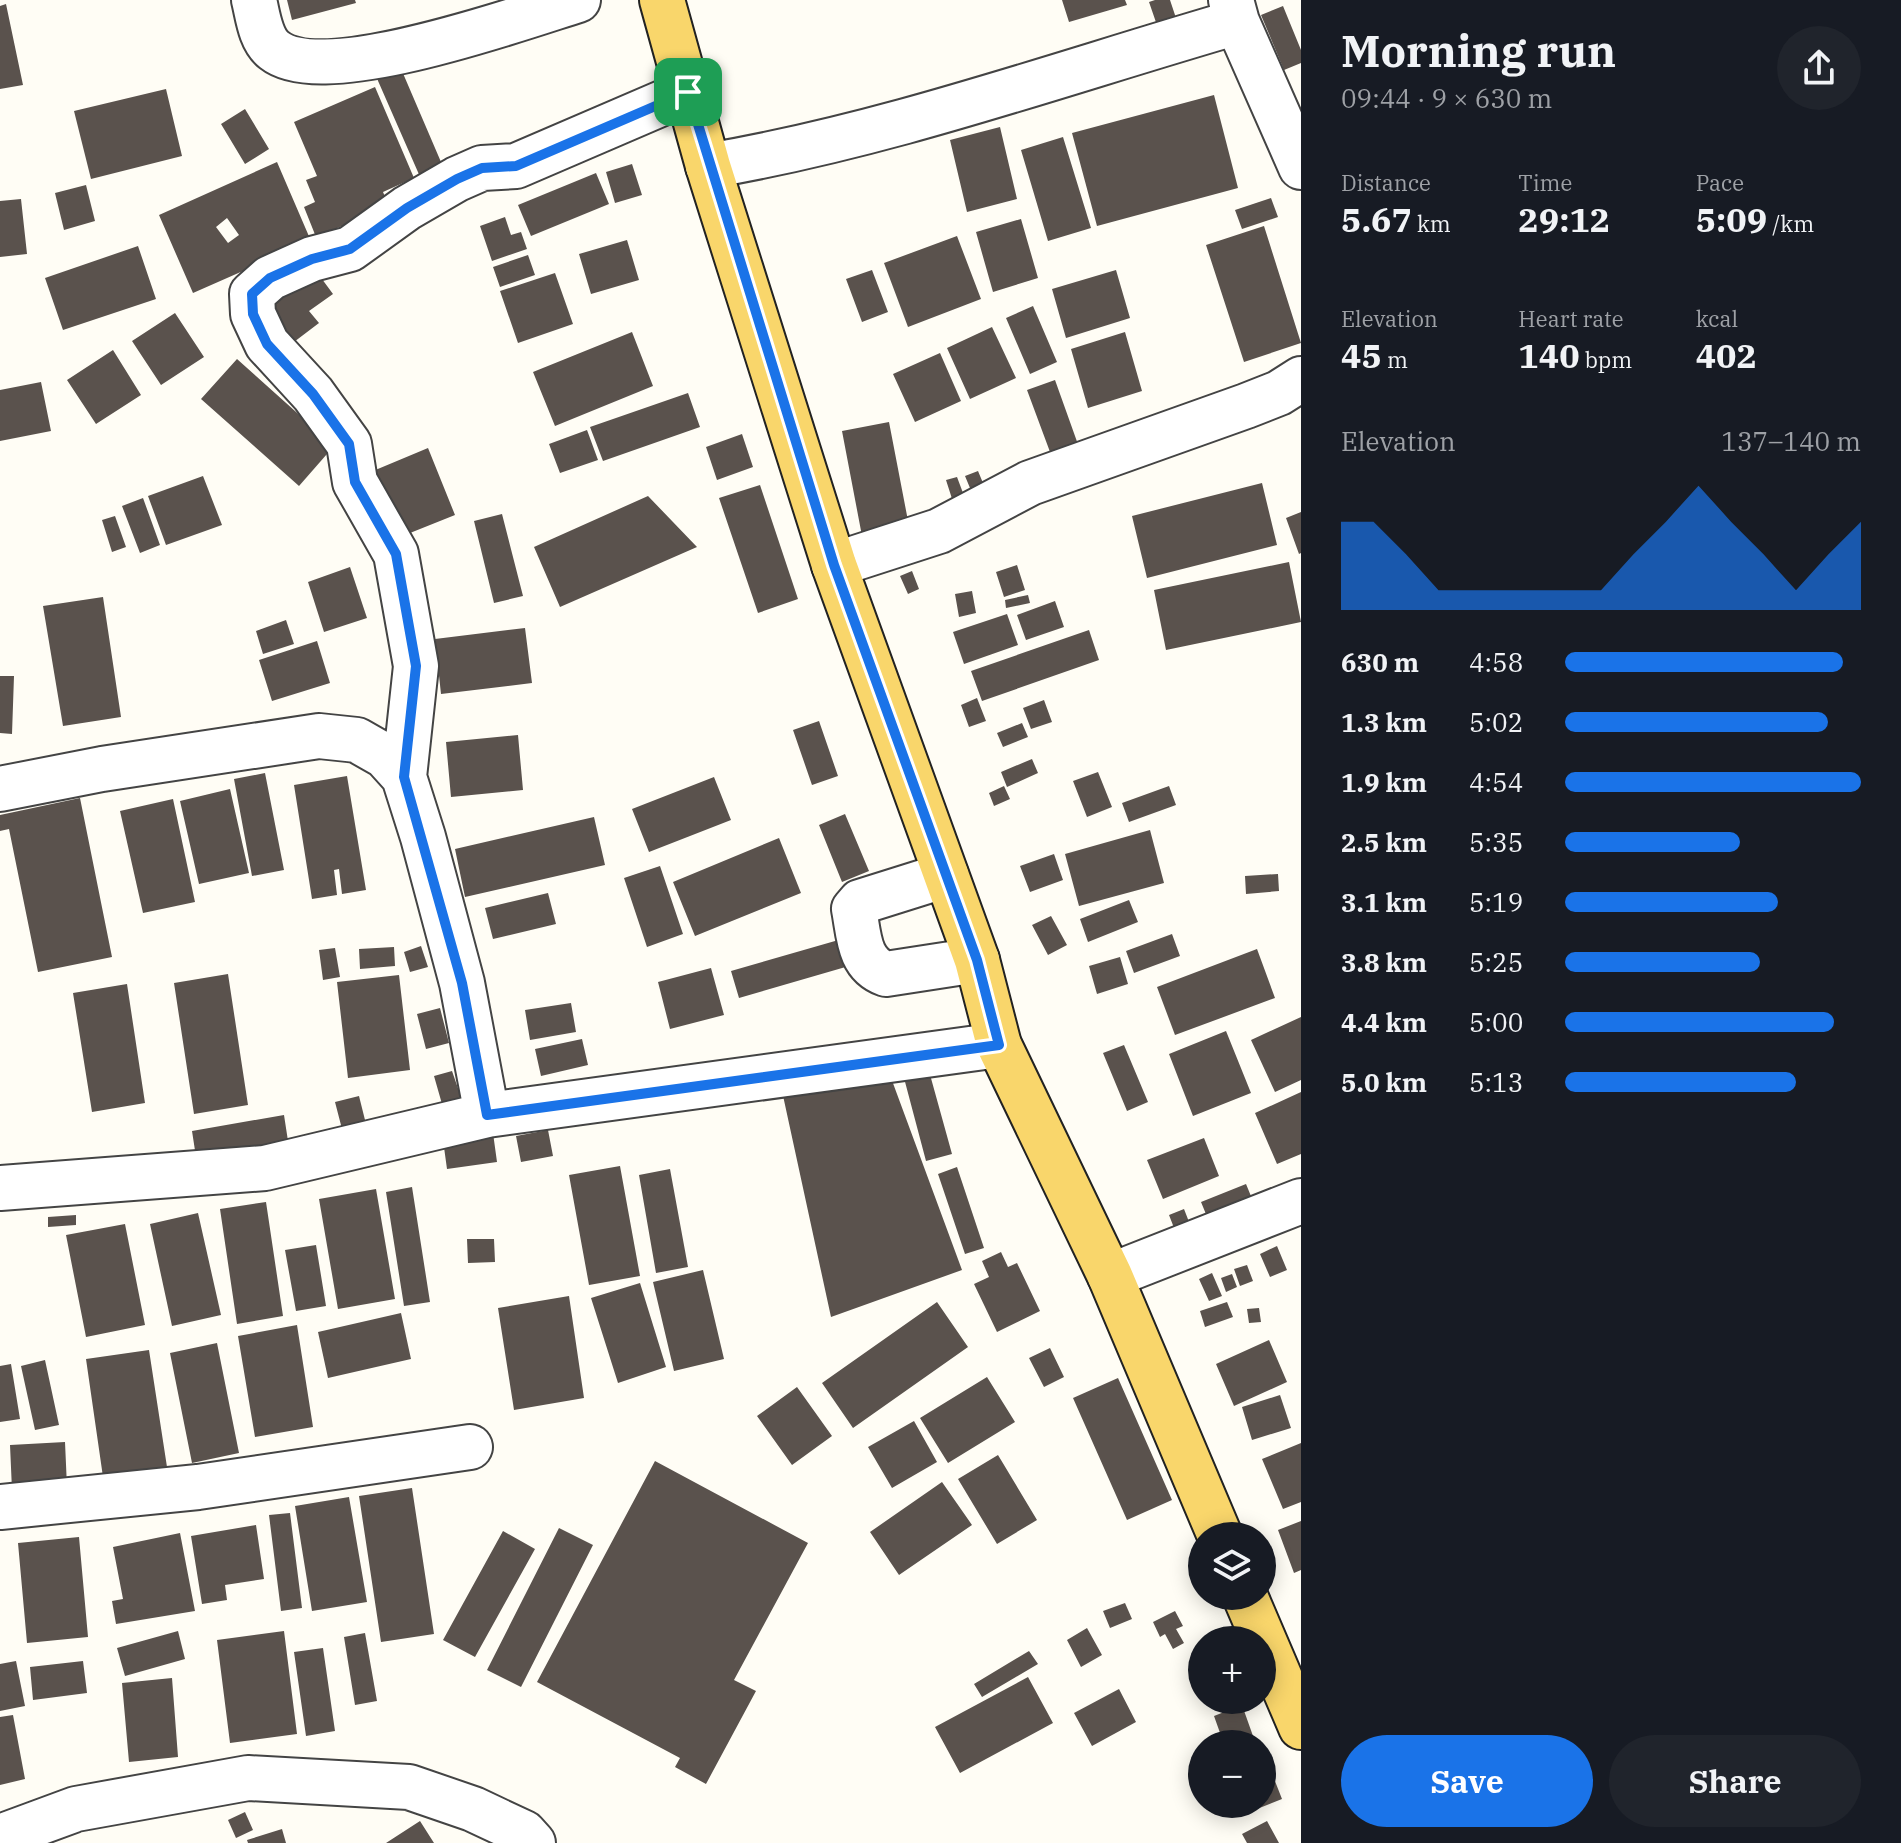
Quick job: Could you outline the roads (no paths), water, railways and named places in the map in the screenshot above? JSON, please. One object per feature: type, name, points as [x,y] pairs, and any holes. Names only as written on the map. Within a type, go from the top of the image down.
[{"type":"main road","points":[[662,0],[708,166],[834,565],[977,960],[999,1045],[1110,1276],[1214,1522]]},
{"type":"main road","points":[[1251,1610],[1301,1727]]},
{"type":"street","points":[[254,0],[263,36],[275,51],[322,62],[377,57],[578,0]]},
{"type":"street","points":[[708,166],[819,144],[954,109],[1234,11],[1301,167]]},
{"type":"street","points":[[487,1115],[462,983],[404,777],[416,666],[396,554],[355,482],[349,444],[313,394],[267,344],[253,314],[252,294],[270,278],[312,259],[350,249],[407,208],[457,179],[482,168],[516,166],[688,92]]},
{"type":"street","points":[[834,565],[939,531],[1030,483],[1246,406],[1279,393],[1301,379]]},
{"type":"street","points":[[0,789],[102,769],[319,736],[357,740],[385,756],[404,777]]},
{"type":"street","points":[[946,875],[860,902],[854,909],[864,960],[875,970],[886,974],[977,960]]},
{"type":"street","points":[[0,1188],[265,1168],[487,1115],[999,1045]]},
{"type":"street","points":[[1110,1276],[1301,1201]]},
{"type":"street","points":[[0,1507],[198,1487],[470,1447]]},
{"type":"street","points":[[0,1837],[76,1809],[248,1778],[409,1787],[473,1809],[524,1833],[533,1843]]}]
